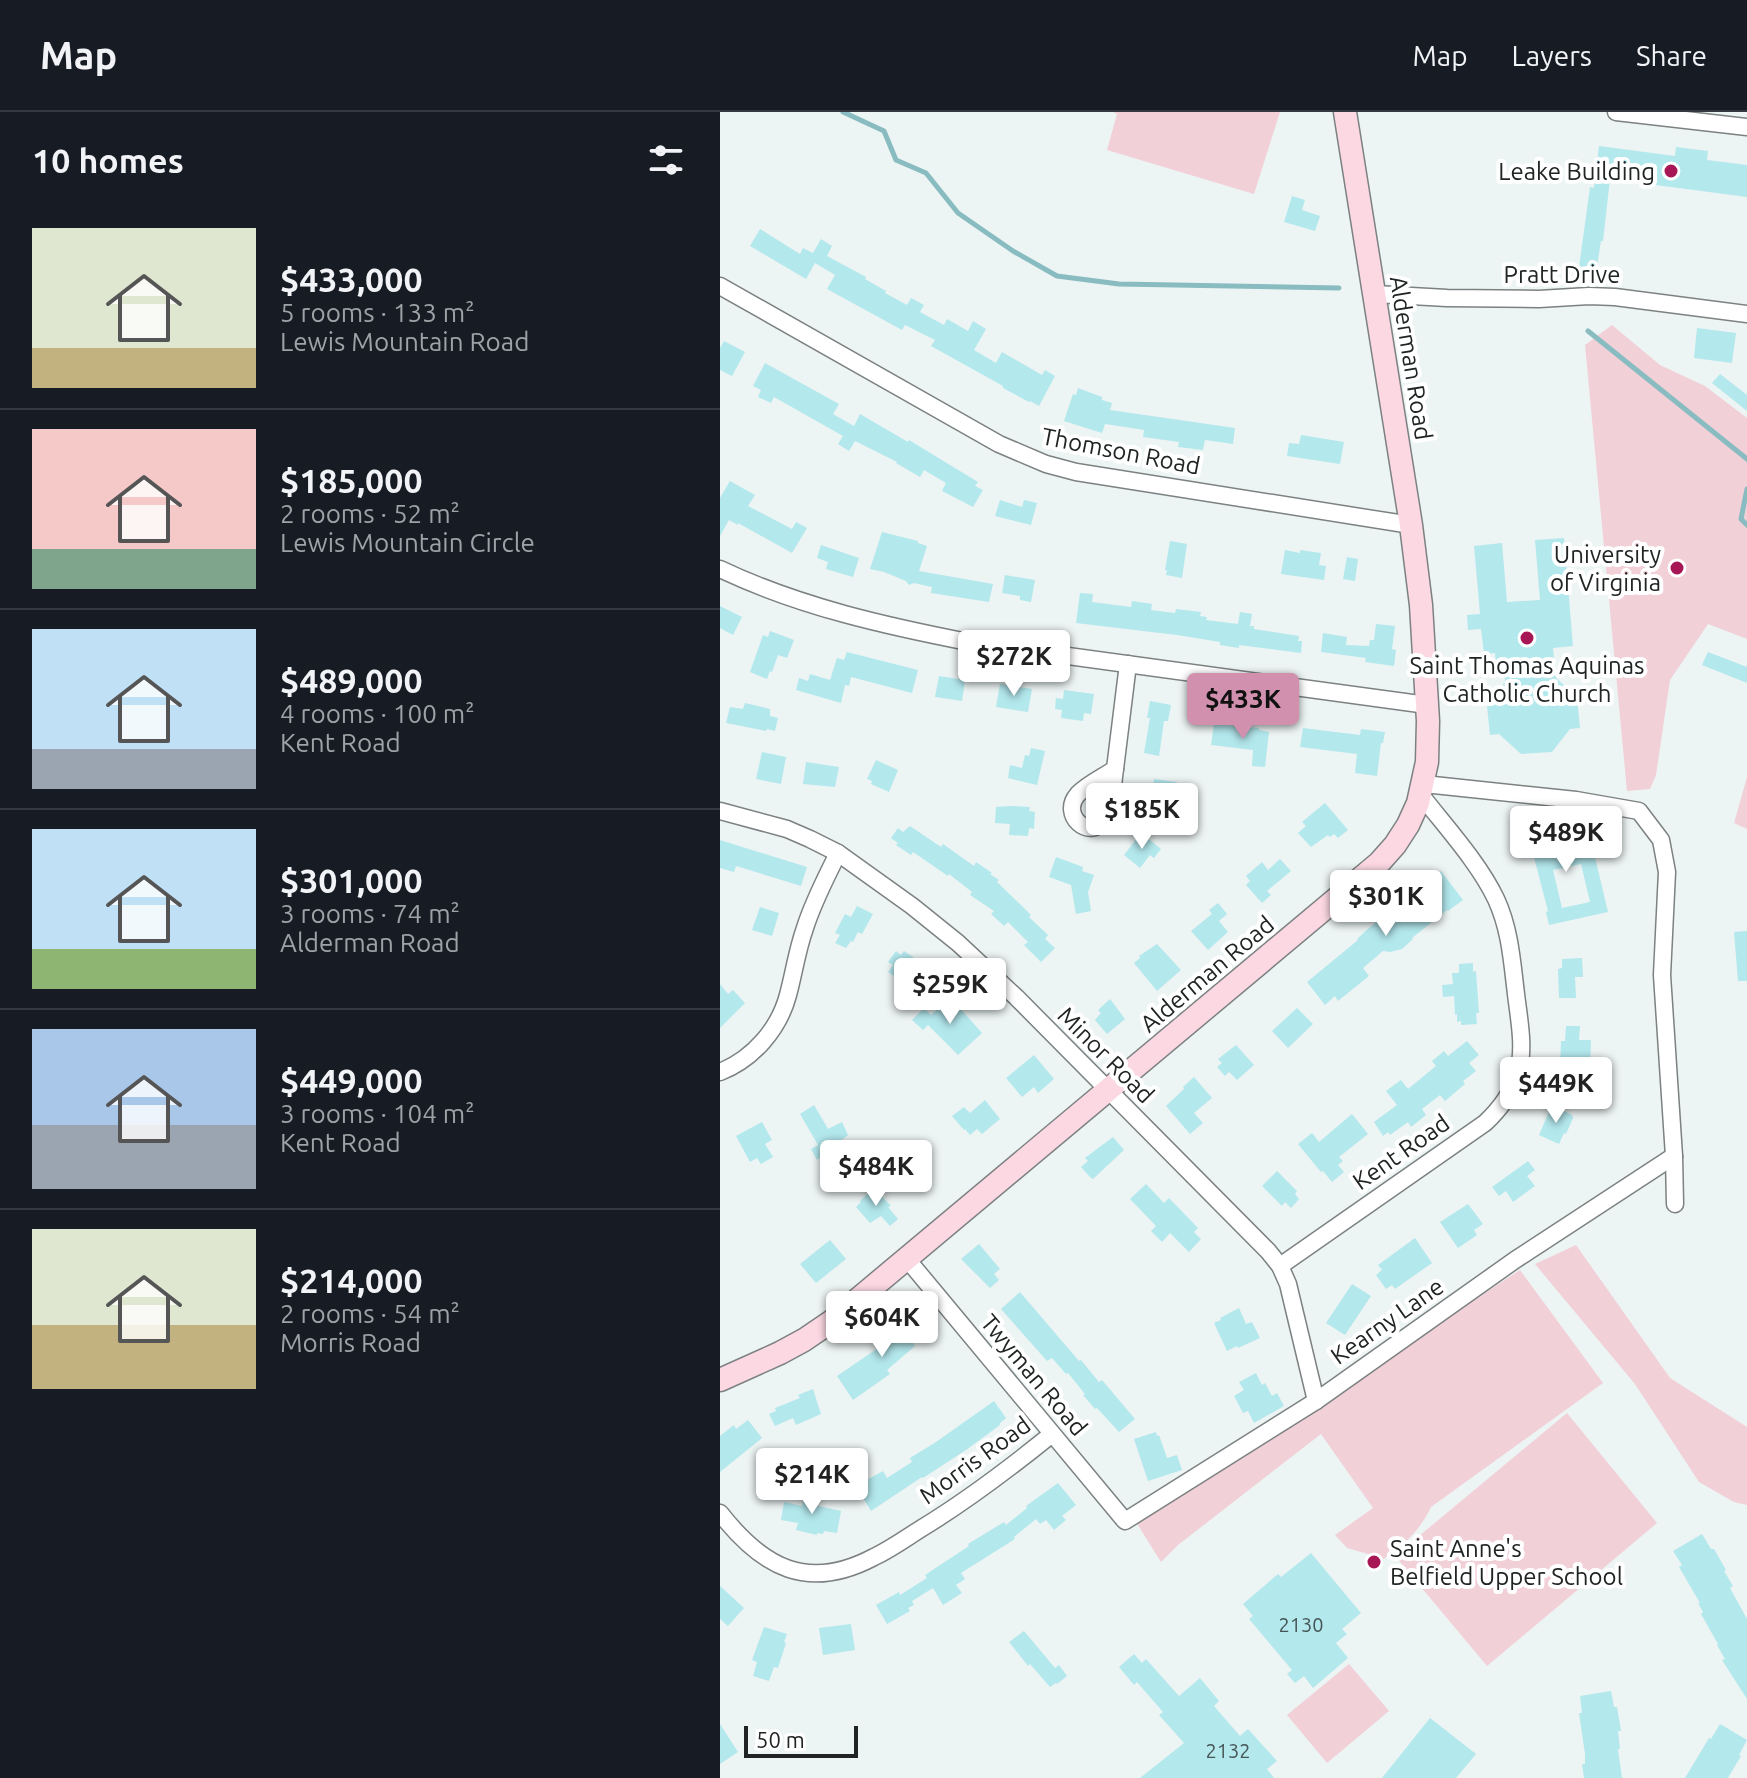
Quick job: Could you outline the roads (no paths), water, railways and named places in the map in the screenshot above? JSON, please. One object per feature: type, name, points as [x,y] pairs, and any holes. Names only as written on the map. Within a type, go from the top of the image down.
[{"type":"main road","name":"Alderman Road","points":[[720,1380],[804,1340],[832,1321],[1379,863],[1408,825],[1422,789],[1427,762],[1421,605],[1345,112]]},
{"type":"street","points":[[1616,112],[1747,127]]},
{"type":"street","name":"Thomson Road","points":[[720,286],[999,444],[1046,464],[1076,472],[1411,525]]},
{"type":"street","name":"Pratt Drive","points":[[1375,294],[1447,298],[1615,297],[1747,314]]},
{"type":"street","points":[[720,569],[782,595],[843,614],[973,643],[1427,705]]},
{"type":"street","points":[[1115,769],[1128,664]]},
{"type":"street","points":[[1422,789],[1576,800],[1639,811],[1661,840],[1667,872],[1662,975],[1675,1204]]},
{"type":"street","name":"Kent Road","points":[[1280,1266],[1485,1123],[1509,1094],[1518,1073],[1521,1036],[1509,938],[1503,914],[1483,875],[1422,789]]},
{"type":"street","name":"Minor Road","points":[[720,811],[787,829],[838,853],[958,943],[1016,997],[1280,1266],[1288,1284],[1316,1401]]},
{"type":"street","points":[[720,1072],[755,1050],[780,1017],[788,998],[805,927],[838,853]]},
{"type":"street","name":"Kearny Lane","points":[[1125,1521],[1316,1401],[1515,1260],[1674,1156]]},
{"type":"street","name":"Twyman Road","points":[[907,1259],[1125,1521]]},
{"type":"street","name":"Morris Road","points":[[720,1513],[734,1532],[772,1563],[793,1571],[831,1573],[874,1558],[946,1513],[999,1477],[1052,1434]]},
{"type":"waterway","points":[[843,112],[884,131],[896,160],[926,173],[958,213],[1013,251],[1057,276],[1119,284],[1339,288]]},
{"type":"waterway","points":[[1588,331],[1747,459]]},
{"type":"waterway","points":[[1747,489],[1741,519],[1747,525]]},
{"type":"place","name":"Leake Building","points":[[1671,171]]},
{"type":"place","name":"University of Virginia","points":[[1677,568]]},
{"type":"place","name":"Saint Thomas Aquinas Catholic Church","points":[[1527,638]]},
{"type":"place","name":"Saint Anne's Belfield Upper School","points":[[1374,1562]]}]
